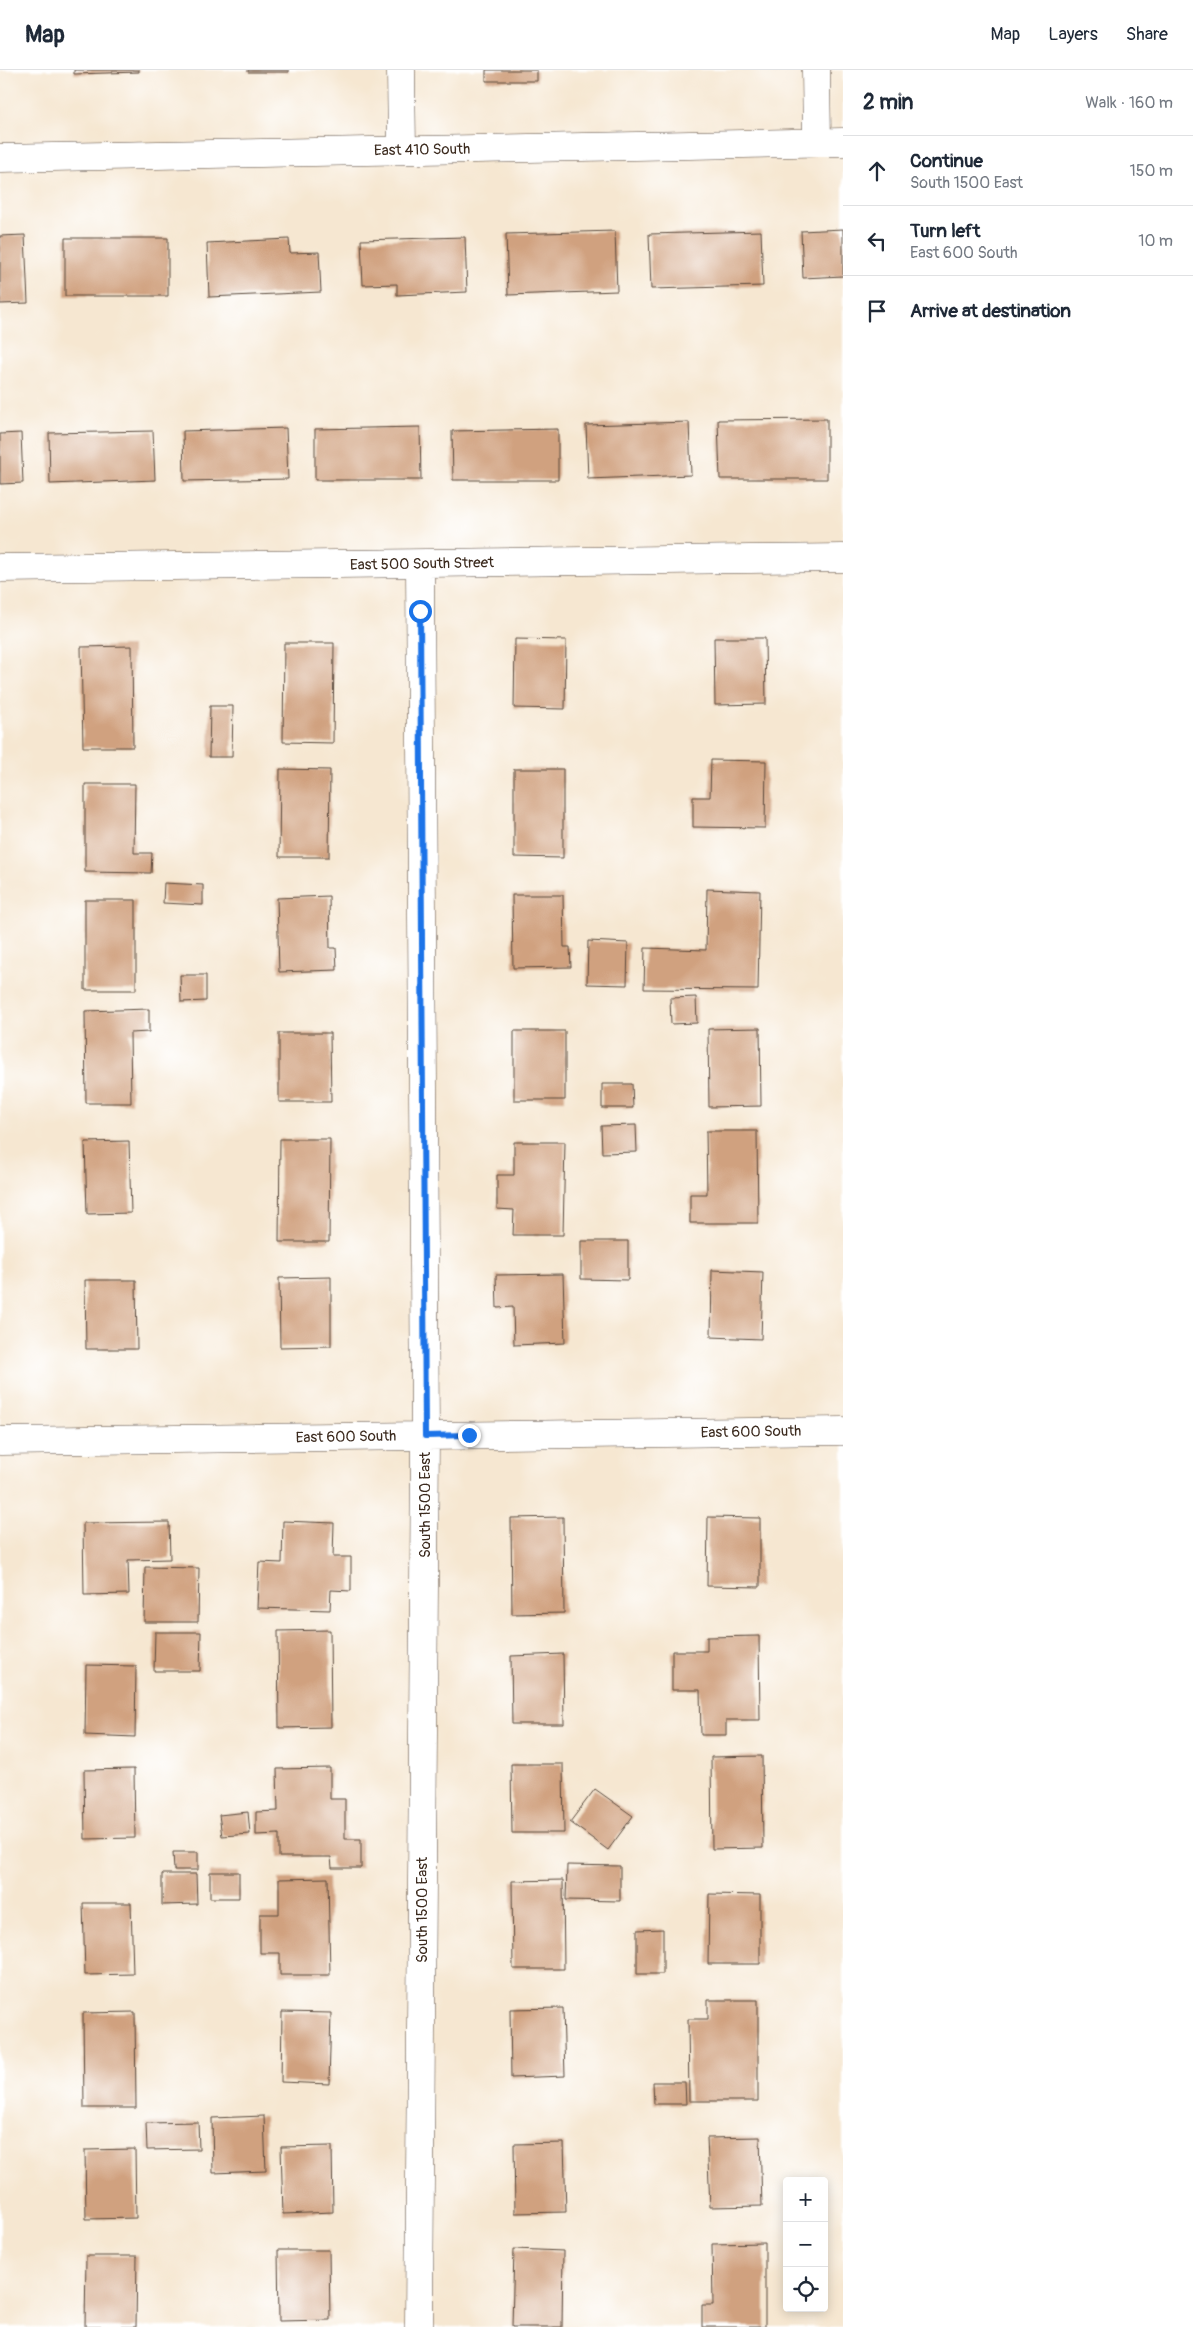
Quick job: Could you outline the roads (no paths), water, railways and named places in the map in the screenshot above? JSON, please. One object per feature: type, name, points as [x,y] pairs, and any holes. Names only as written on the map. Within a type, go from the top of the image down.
[{"type":"street","points":[[401,70],[402,150]]},
{"type":"street","points":[[816,70],[830,142]]},
{"type":"street","name":"East 410 South","points":[[0,158],[830,142]]},
{"type":"street","name":"East 500 South Street","points":[[0,568],[843,558]]},
{"type":"street","name":"South 1500 East","points":[[419,2327],[425,1436],[420,564]]},
{"type":"street","name":"East 600 South","points":[[0,1441],[843,1431]]}]
